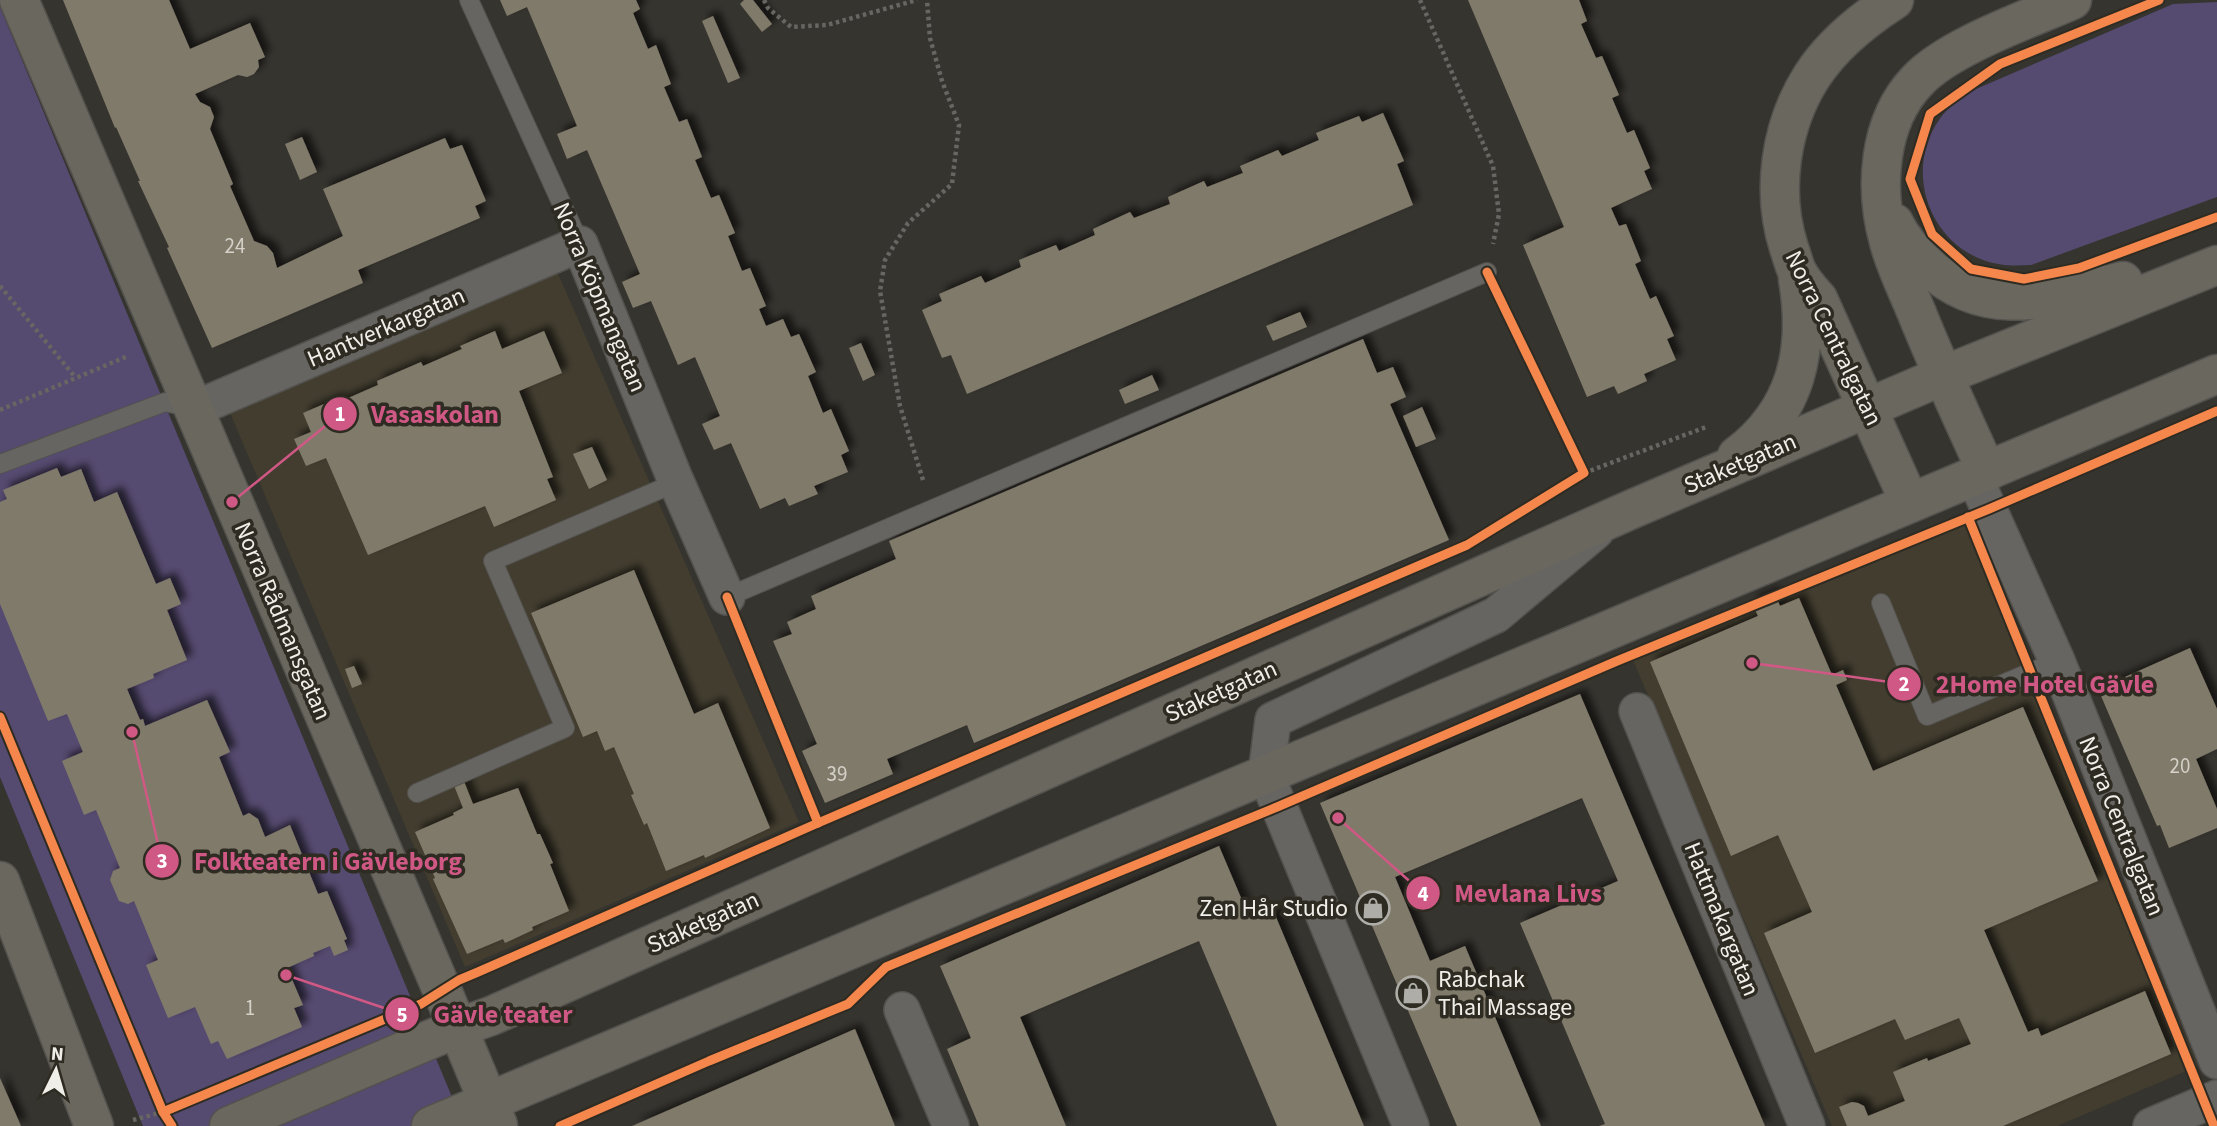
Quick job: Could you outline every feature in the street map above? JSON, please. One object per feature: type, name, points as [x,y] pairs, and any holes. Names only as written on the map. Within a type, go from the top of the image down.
[{"type":"main road","name":"Norra Rådmansgatan","points":[[19,0],[493,1114]]},
{"type":"main road","name":"Norra Centralgatan","points":[[1894,0],[1851,32],[1811,77],[1788,129],[1781,163],[1781,197],[1785,234],[1797,272],[1818,299],[1910,503]]},
{"type":"main road","name":"Norra Centralgatan","points":[[1980,474],[1889,241],[1881,175],[1889,127],[1899,104],[1917,80],[1940,61],[2072,0]]},
{"type":"main road","points":[[1883,200],[1901,237],[1918,257],[1939,277],[1960,290],[1983,299],[2006,302],[2069,295],[2217,259]]},
{"type":"main road","name":"Staketgatan","points":[[229,1126],[517,1005],[1612,518],[1942,376],[2217,265]]},
{"type":"main road","points":[[1710,476],[1757,439],[1773,422],[1789,394],[1798,367],[1802,338],[1802,304],[1797,272]]},
{"type":"main road","points":[[432,1126],[493,1114],[1266,775],[2217,374]]},
{"type":"main road","points":[[0,881],[94,1126]]},
{"type":"street","name":"Hantverkargatan","points":[[192,408],[214,401],[580,244]]},
{"type":"street","name":"Norra Köpmangatan","points":[[580,244],[675,479],[727,597]]},
{"type":"street","name":"Norra Centralgatan","points":[[1980,474],[2217,1061]]},
{"type":"street","points":[[1411,1126],[1266,775],[1273,720],[1496,615],[1612,518]]},
{"type":"street","name":"Hattmakargatan","points":[[1637,711],[1807,1126]]},
{"type":"street","points":[[902,1010],[951,1126]]},
{"type":"street","points":[[2151,1126],[2217,1098]]},
{"type":"lane","name":"Norra Köpmangatan","points":[[469,0],[580,244]]},
{"type":"lane","points":[[727,597],[1487,272]]},
{"type":"lane","points":[[0,464],[165,402],[192,408]]},
{"type":"lane","points":[[417,793],[565,728],[493,561],[661,489],[675,479]]},
{"type":"lane","points":[[1881,603],[1927,716],[2057,661]]},
{"type":"path","points":[[764,0],[768,8],[791,27],[827,25],[917,0]]},
{"type":"path","points":[[927,0],[933,49],[959,125],[952,184],[908,223],[885,260],[880,291],[900,406],[932,508]]},
{"type":"path","points":[[1420,0],[1493,166],[1499,214],[1487,272]]},
{"type":"path","points":[[0,286],[76,378]]},
{"type":"path","points":[[0,410],[134,353]]},
{"type":"path","points":[[1572,481],[1584,473],[1712,425]]},
{"type":"path","points":[[1577,461],[1584,473]]},
{"type":"path","points":[[163,1112],[175,1107]]},
{"type":"shaded area","points":[[2217,2],[2217,197],[2031,265],[2007,265],[1983,260],[1964,250],[1948,236],[1927,200],[1923,180],[1929,139],[1939,120],[1951,106],[1976,89],[2173,4]]},
{"type":"shaded area","points":[[0,7],[464,1126],[143,1126],[0,777]]},
{"type":"shaded area","points":[[555,267],[799,822],[465,967],[228,408]]},
{"type":"shaded area","points":[[1970,521],[2198,1066],[2057,1126],[1832,1126],[1633,660]]},
{"type":"building","points":[[63,0],[169,0],[190,49],[250,23],[265,57],[258,60],[259,67],[254,74],[247,77],[238,75],[195,94],[200,102],[210,107],[214,117],[210,129],[233,184],[230,186],[254,241],[267,246],[273,253],[277,268],[343,236],[323,189],[445,138],[450,149],[462,145],[486,201],[475,206],[480,218],[358,270],[363,283],[212,348],[115,128]]},
{"type":"building","points":[[500,0],[636,0],[640,9],[633,13],[648,49],[656,45],[671,84],[664,87],[679,122],[687,119],[702,157],[695,160],[711,198],[719,195],[735,233],[728,236],[742,271],[750,268],[766,306],[759,309],[766,326],[783,319],[791,337],[799,334],[816,372],[808,376],[823,413],[831,409],[849,451],[841,455],[848,472],[814,486],[818,494],[789,506],[785,498],[760,509],[731,443],[714,450],[702,424],[720,416],[695,357],[678,365],[651,301],[633,308],[622,282],[640,274],[587,150],[567,159],[557,134],[577,126],[527,7],[507,16]]},
{"type":"building","points":[[744,0],[753,0],[772,24],[762,32],[740,4]]},
{"type":"building","points":[[1468,0],[1579,0],[1587,21],[1581,24],[1596,58],[1602,56],[1619,95],[1612,98],[1627,133],[1634,130],[1650,168],[1644,171],[1652,189],[1611,208],[1619,226],[1626,224],[1641,261],[1635,264],[1650,299],[1656,296],[1674,336],[1667,339],[1676,360],[1644,374],[1647,381],[1618,394],[1614,386],[1587,397],[1523,245],[1564,227]]},
{"type":"building","points":[[713,16],[740,78],[728,83],[702,21]]},
{"type":"building","points":[[1383,113],[1404,161],[1397,164],[1413,205],[967,394],[951,355],[942,358],[922,310],[942,301],[939,294],[981,276],[985,283],[1021,267],[1019,260],[1056,245],[1059,251],[1095,235],[1093,229],[1130,212],[1134,218],[1170,204],[1168,197],[1204,181],[1207,187],[1243,173],[1240,166],[1278,150],[1282,156],[1319,140],[1316,133],[1359,116],[1362,122]]},
{"type":"building","points":[[302,137],[317,172],[300,180],[285,144]]},
{"type":"building","points":[[1300,312],[1307,327],[1273,341],[1266,326]]},
{"type":"building","points":[[495,331],[502,349],[544,331],[562,373],[519,391],[553,477],[547,479],[556,500],[494,527],[485,506],[368,555],[326,458],[306,466],[294,439],[311,432],[303,413],[338,398],[339,402],[378,385],[377,381],[421,362],[423,366]]},
{"type":"building","points":[[1363,339],[1377,373],[1393,367],[1406,397],[1390,404],[1449,540],[974,743],[967,725],[887,759],[893,774],[825,803],[802,751],[817,744],[773,641],[792,634],[787,622],[816,609],[811,596],[896,559],[889,541]]},
{"type":"building","points":[[861,343],[875,375],[863,381],[849,348]]},
{"type":"building","points":[[1152,375],[1159,390],[1125,404],[1119,390]]},
{"type":"building","points":[[1422,407],[1436,439],[1416,447],[1403,416]]},
{"type":"building","points":[[592,447],[607,480],[589,489],[573,454]]},
{"type":"building","points":[[57,468],[61,477],[81,469],[94,502],[117,492],[156,584],[170,578],[181,604],[167,610],[187,660],[153,674],[154,678],[127,689],[140,720],[143,719],[145,726],[207,700],[230,752],[219,757],[243,816],[249,813],[258,819],[265,837],[290,825],[318,894],[327,891],[347,939],[344,940],[348,950],[334,956],[330,946],[287,968],[303,1005],[294,1008],[302,1027],[227,1059],[218,1041],[211,1044],[195,1007],[168,1018],[146,965],[158,960],[134,901],[128,904],[119,901],[110,880],[113,871],[120,868],[96,810],[84,815],[62,761],[83,752],[67,714],[48,721],[0,604],[0,502],[7,499],[3,490]]},
{"type":"building","points":[[634,570],[694,714],[718,703],[770,828],[705,858],[704,855],[666,871],[647,823],[644,825],[631,795],[634,794],[614,747],[605,751],[597,731],[583,737],[531,613]]},
{"type":"building","points":[[1774,592],[1780,606],[1799,598],[1832,675],[1843,670],[1847,680],[1836,685],[1873,771],[2023,707],[2098,881],[1984,930],[2028,1032],[2038,1028],[2041,1036],[2145,991],[2171,1054],[2003,1126],[1847,1126],[1839,1107],[1852,1102],[1858,1103],[1864,1106],[1868,1116],[1905,1101],[1893,1072],[1971,1044],[1959,1018],[1905,1040],[1895,1019],[1815,1053],[1764,933],[1812,912],[1778,835],[1731,856],[1650,662],[1758,616],[1751,601]]},
{"type":"building","points":[[2190,648],[2217,709],[2217,749],[2196,759],[2217,809],[2217,828],[2169,848],[2098,689]]},
{"type":"building","points":[[354,666],[362,684],[352,688],[345,669]]},
{"type":"building","points":[[1580,694],[1765,1126],[1599,1126],[1605,1124],[1520,923],[1618,881],[1582,798],[1395,877],[1430,961],[1465,946],[1541,1126],[1457,1126],[1320,803]]},
{"type":"building","points":[[463,779],[473,804],[518,788],[537,834],[540,834],[553,863],[550,864],[569,911],[532,927],[533,930],[505,943],[503,939],[467,954],[415,832],[454,815],[453,813],[463,808],[453,783]]},
{"type":"building","points":[[1219,846],[1250,919],[1273,910],[1364,1126],[1277,1126],[1199,941],[1020,1017],[1066,1126],[979,1126],[947,1049],[971,1038],[940,966]]},
{"type":"building","points":[[855,1029],[895,1126],[632,1126]]},
{"type":"building","points":[[0,1078],[21,1126],[0,1126]]},
{"type":"cycle path","points":[[2159,0],[2000,64],[1930,114],[1910,179],[1932,234],[1971,269],[2024,279],[2079,268],[2217,217]]},
{"type":"cycle path","points":[[163,1112],[421,1004],[459,980],[818,823],[1467,545],[1584,473],[1487,272]]},
{"type":"cycle path","points":[[560,1126],[848,1004],[886,967],[1277,807],[1617,661],[1989,509],[2217,411]]},
{"type":"cycle path","points":[[1968,517],[2214,1126]]},
{"type":"cycle path","points":[[727,597],[818,823]]},
{"type":"cycle path","points":[[0,717],[163,1112],[172,1126]]},
{"type":"place","name":"Vasaskolan","points":[[232,502]]},
{"type":"place","name":"2Home Hotel Gävle","points":[[1752,663]]},
{"type":"place","name":"Folkteatern i Gävleborg","points":[[132,732]]},
{"type":"place","name":"Mevlana Livs","points":[[1338,818]]},
{"type":"place","name":"Zen Hår Studio","points":[[1373,908]]},
{"type":"place","name":"Gävle teater","points":[[286,975]]},
{"type":"place","name":"Rabchak Thai Massage","points":[[1413,993]]}]
